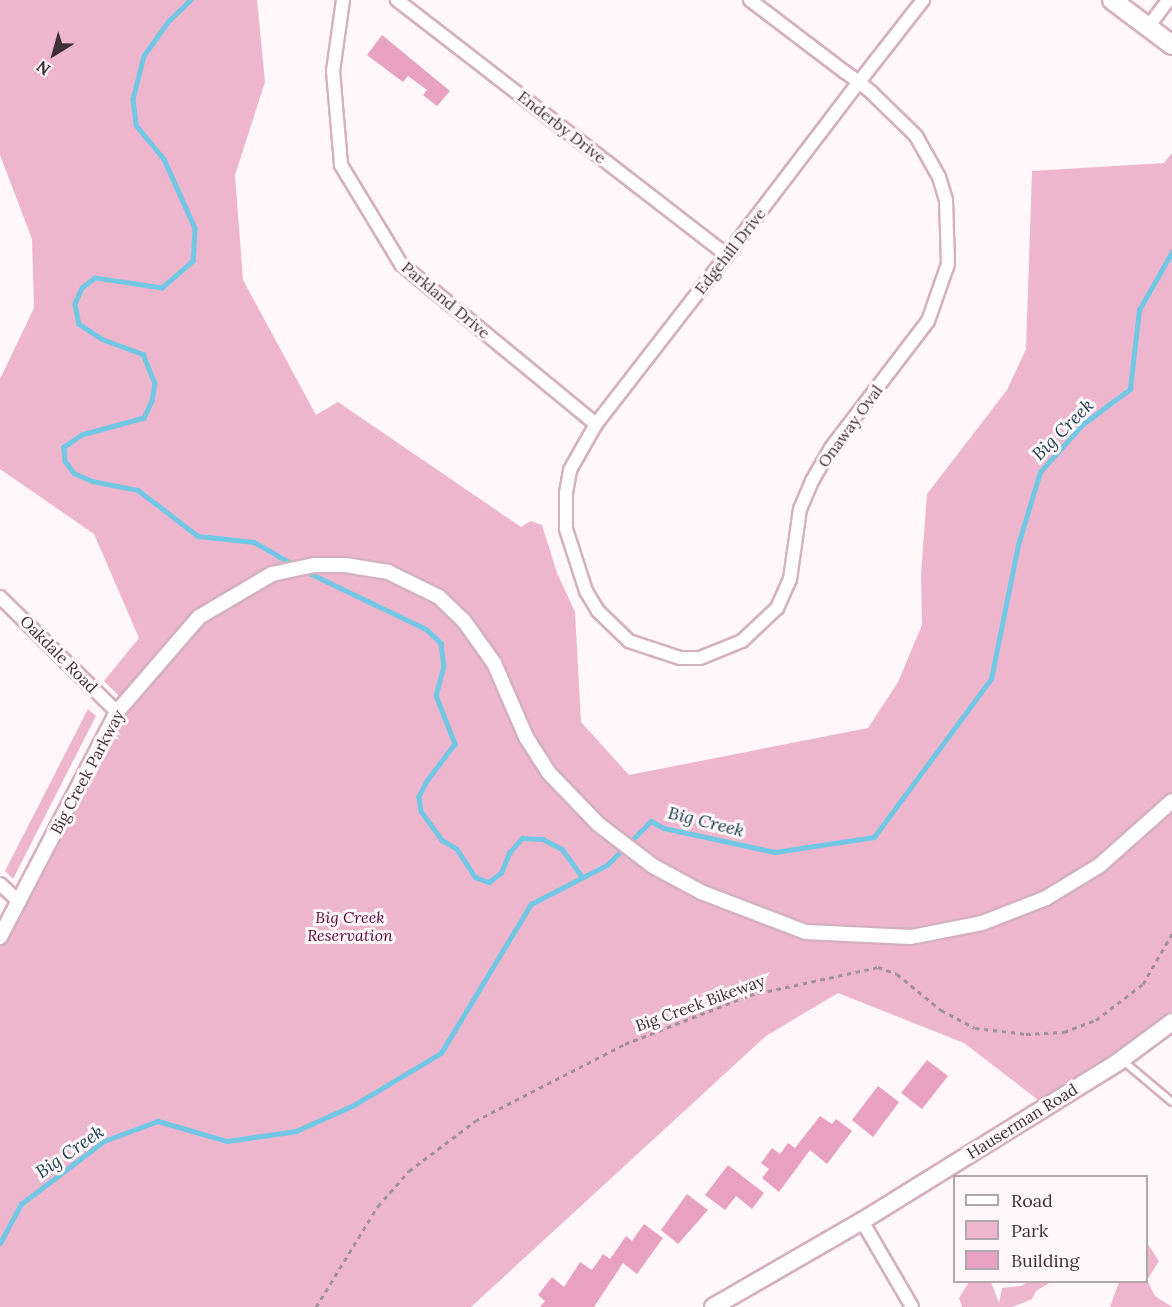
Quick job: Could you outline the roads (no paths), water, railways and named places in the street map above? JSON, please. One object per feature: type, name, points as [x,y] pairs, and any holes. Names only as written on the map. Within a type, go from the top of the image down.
[{"type":"main road","points":[[1112,0],[1172,45]]},
{"type":"main road","name":"Hauserman Road","points":[[713,1307],[862,1221],[1170,1027]]},
{"type":"street","name":"Parkland Drive","points":[[343,0],[333,71],[341,165],[401,264],[596,424]]},
{"type":"street","name":"Enderby Drive","points":[[397,0],[727,255]]},
{"type":"street","name":"Onaway Oval","points":[[565,515],[576,568],[598,611],[629,641],[646,649],[700,658],[742,641],[777,608],[790,579],[800,509],[812,481],[831,448],[928,321],[948,264],[946,200],[929,155],[902,120],[859,82],[750,0]]},
{"type":"street","name":"Edgehill Drive","points":[[565,515],[570,470],[596,424],[923,0]]},
{"type":"street","points":[[1148,27],[1168,0]]},
{"type":"street","name":"Big Creek Parkway","points":[[0,937],[117,712],[199,617],[272,574],[314,565],[345,565],[388,572],[439,597],[464,621],[489,656],[526,737],[549,772],[598,824],[653,866],[701,892],[806,932],[911,937],[982,923],[1046,898],[1100,865],[1172,801]]},
{"type":"street","name":"Oakdale Road","points":[[0,597],[117,712]]},
{"type":"street","points":[[0,884],[19,902]]},
{"type":"street","points":[[862,1221],[912,1307]]},
{"type":"lane","points":[[1122,1059],[1172,1102]]},
{"type":"waterway","points":[[191,0],[169,21],[144,56],[133,99],[136,125],[164,159],[195,228],[193,261],[162,288],[95,278],[82,288],[75,304],[79,324],[102,339],[143,354],[155,383],[152,401],[144,418],[82,435],[64,447],[65,461],[74,473],[92,481],[138,490],[198,536],[254,542],[296,566]]},
{"type":"waterway","name":"Big Creek","points":[[0,1243],[21,1204],[104,1141],[158,1121],[227,1141],[296,1131],[354,1105],[441,1053],[531,904],[607,865],[651,821],[664,828],[775,852],[874,837],[991,679],[1018,545],[1040,472],[1083,424],[1130,389],[1139,310],[1172,252]]},
{"type":"waterway","points":[[303,570],[426,629],[441,643],[444,666],[436,695],[455,744],[427,781],[419,797],[421,811],[442,840],[457,849],[475,877],[489,882],[501,873],[509,853],[522,838],[543,839],[562,849],[582,877]]},
{"type":"park label","name":"Big Creek Reservation","points":[[350,926]]}]
